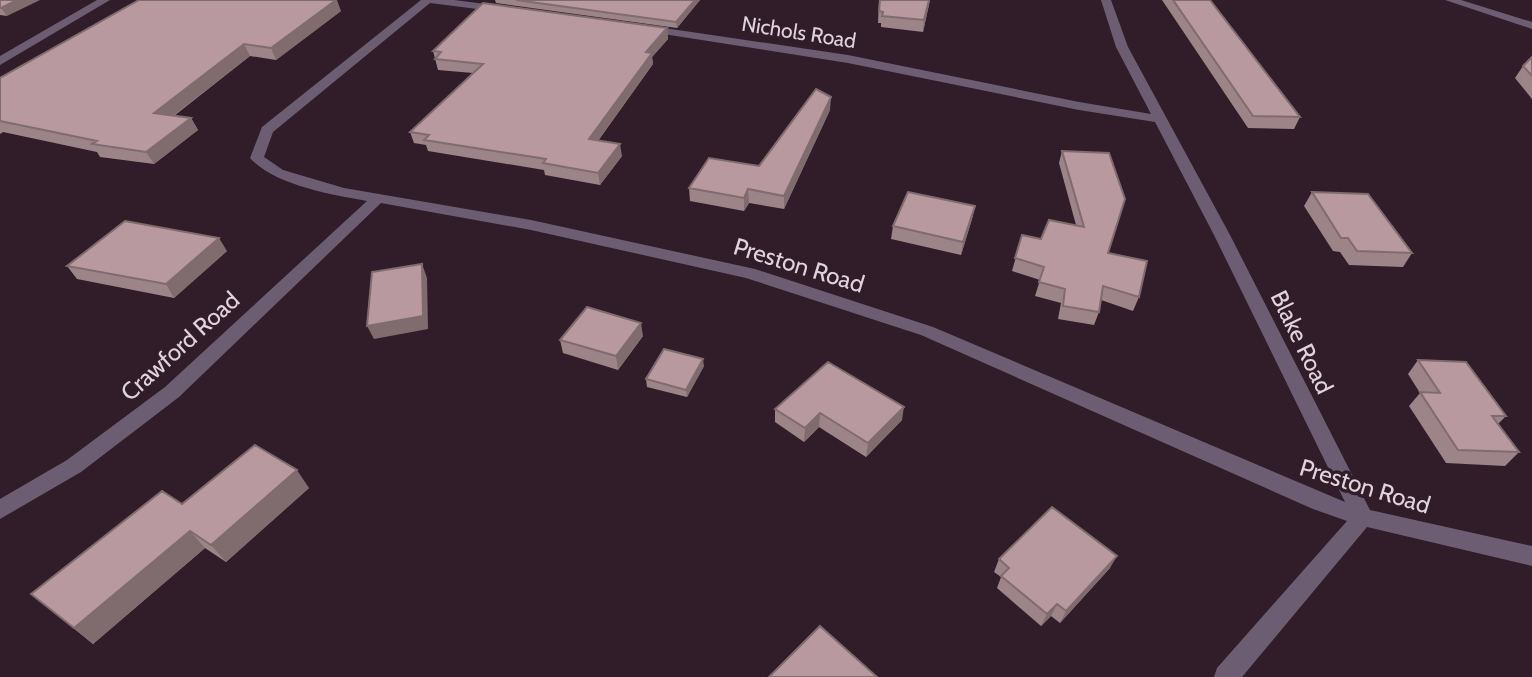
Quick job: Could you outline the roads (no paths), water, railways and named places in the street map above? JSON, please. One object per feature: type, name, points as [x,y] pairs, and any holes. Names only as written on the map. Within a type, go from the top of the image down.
[{"type":"street","points":[[0,61],[105,0]]},
{"type":"street","points":[[428,0],[509,10]]},
{"type":"street","name":"Preston Road","points":[[428,0],[267,130],[257,158],[278,173],[342,192],[531,225],[749,273],[927,331],[1320,503],[1363,517],[1532,556]]},
{"type":"street","name":"Blake Road","points":[[1106,0],[1122,47],[1222,235],[1363,517]]},
{"type":"street","points":[[1450,0],[1532,26]]},
{"type":"street","name":"Nichols Road","points":[[630,26],[848,59],[1079,106],[1161,119]]},
{"type":"street","name":"Crawford Road","points":[[0,510],[74,466],[172,392],[377,199]]},
{"type":"street","points":[[1226,677],[1363,517]]}]
